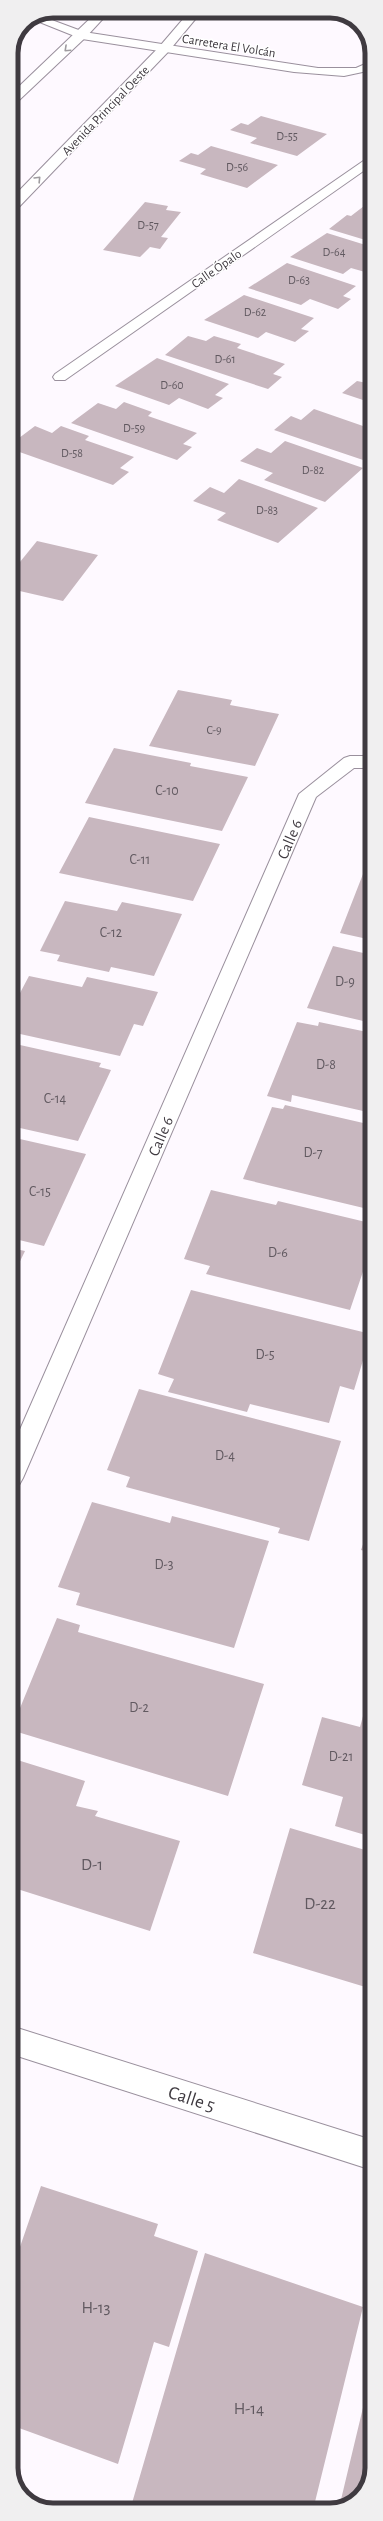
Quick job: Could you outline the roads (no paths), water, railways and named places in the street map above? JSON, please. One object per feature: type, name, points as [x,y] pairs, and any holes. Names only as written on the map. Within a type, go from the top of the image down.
[{"type":"street","points":[[18,94],[82,35],[98,18]]},
{"type":"street","name":"Avenida Principal Oeste","points":[[18,200],[164,49],[190,18]]},
{"type":"street","name":"Carretera El Volcán","points":[[42,20],[82,35],[164,49],[320,72],[356,70],[365,67]]},
{"type":"street","name":"Calle Ópalo","points":[[60,377],[365,163]]},
{"type":"street","name":"Calle 6","points":[[18,1462],[308,794],[350,762],[365,762]]},
{"type":"street","name":"Calle 5","points":[[18,2042],[365,2154]]}]
